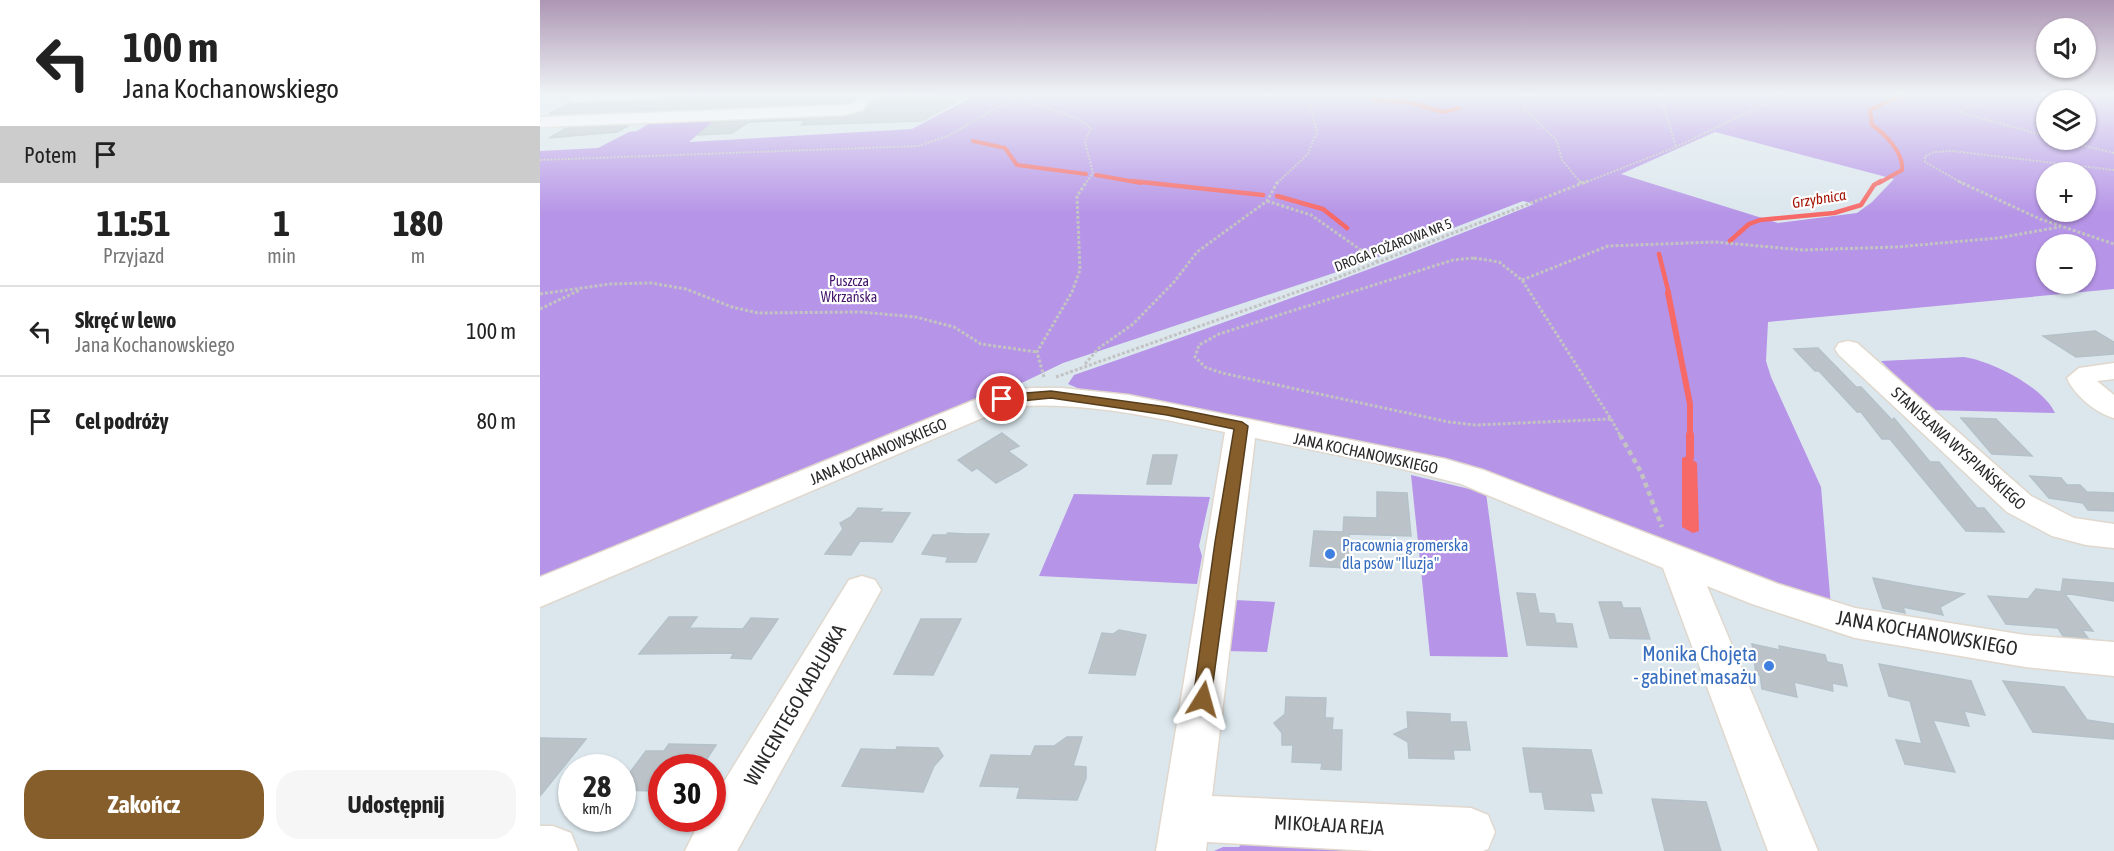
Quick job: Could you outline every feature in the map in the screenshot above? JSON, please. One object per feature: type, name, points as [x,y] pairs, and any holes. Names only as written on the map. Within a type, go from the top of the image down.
[{"type":"street","name":"STANISŁAWA WYSPIAŃSKIEGO","points":[[1848,349],[2033,514],[2061,529],[2114,536]]},
{"type":"street","points":[[2114,371],[2089,374],[2081,378],[2084,385],[2114,409]]},
{"type":"street","name":"JANA KOCHANOWSKIEGO","points":[[540,593],[1002,399],[1051,394],[1167,411],[1428,465],[1472,477],[1792,604],[1855,623],[2025,651],[2114,659]]},
{"type":"street","name":"MIKOŁAJA REJA","points":[[1242,426],[1223,542],[1183,834],[1471,832]]},
{"type":"street","points":[[1678,560],[1793,851]]},
{"type":"street","name":"WINCENTEGO KADŁUBKA","points":[[710,851],[861,590]]},
{"type":"street","points":[[540,851],[553,851]]},
{"type":"path","points":[[540,160],[918,146],[952,134]]},
{"type":"path","points":[[1037,352],[1072,292],[1080,270],[1077,196],[1093,173],[1085,142],[1089,134]]},
{"type":"path","points":[[1084,365],[1099,348],[1132,324],[1158,299],[1197,252],[1266,201],[1279,179],[1308,154],[1316,134]]},
{"type":"path","points":[[1550,134],[1557,141],[1562,160],[1581,183]]},
{"type":"path","points":[[1672,134],[1676,147]]},
{"type":"path","name":"DROGA POŻAROWA NR 5","points":[[1002,399],[1084,365],[1379,262],[1676,147],[1703,134]]},
{"type":"path","points":[[2096,149],[2114,153]]},
{"type":"path","points":[[2114,170],[1952,151],[1934,152],[1925,156],[1930,167],[2060,227],[2114,244]]},
{"type":"path","points":[[1266,201],[1311,215],[1379,262]]},
{"type":"path","points":[[1522,280],[1608,246],[1715,242],[1803,250],[1896,247],[1998,238],[2060,227]]},
{"type":"path","points":[[1611,419],[1493,426],[1449,422],[1222,374],[1205,367],[1195,357],[1199,345],[1219,334],[1453,260],[1476,258],[1509,266],[1522,280],[1611,419],[1641,472],[1669,544],[1678,560]]},
{"type":"path","points":[[540,294],[610,284],[651,283],[686,289],[732,307],[758,313],[860,312],[916,317],[954,327],[981,344],[1037,352]]},
{"type":"path","points":[[540,309],[585,287]]},
{"type":"path","points":[[1037,352],[1042,365]]},
{"type":"green space","name":"Puszcza Wkrzańska","points":[[626,134],[699,134],[689,142],[831,134],[1711,134],[1621,174],[1778,223],[1857,213],[1872,202],[1894,179],[1722,134],[2036,134],[2036,150],[2096,150],[2096,134],[2114,134],[2114,289],[2096,291],[2096,234],[2036,234],[2036,294],[2062,294],[1768,322],[1766,361],[1771,377],[1821,487],[1831,607],[1491,473],[1337,437],[1082,390],[1068,384],[1074,375],[1363,272],[1534,204],[1523,201],[1355,266],[1063,363],[997,395],[540,577],[540,151],[598,148]]},
{"type":"green space","points":[[1964,357],[1988,364],[2016,377],[2040,394],[2055,413],[1929,410],[1881,361]]},
{"type":"green space","points":[[1411,475],[1486,493],[1508,657],[1430,656]]},
{"type":"green space","points":[[1074,494],[1210,497],[1199,546],[1202,556],[1197,584],[1039,576]]},
{"type":"green space","points":[[1234,600],[1275,602],[1267,652],[1226,651]]},
{"type":"green space","points":[[1248,836],[1344,839],[1356,851],[1214,851],[1223,847],[1239,847]]},
{"type":"shaded area","points":[[1687,456],[1697,463],[1699,531],[1693,533],[1682,527],[1682,458]]},
{"type":"building","points":[[557,134],[598,134],[549,138]]},
{"type":"building","points":[[2095,331],[2114,342],[2114,354],[2076,357],[2043,336]]},
{"type":"building","points":[[1818,348],[1856,387],[1861,387],[1892,420],[1894,418],[1930,462],[1939,462],[1977,508],[1984,508],[2004,532],[1966,531],[1890,439],[1882,439],[1861,412],[1857,412],[1819,371],[1815,371],[1794,349]]},
{"type":"building","points":[[1961,418],[1996,419],[2032,456],[1992,454]]},
{"type":"building","points":[[1002,433],[1019,446],[1008,451],[1027,465],[1018,471],[996,483],[977,468],[972,471],[958,460]]},
{"type":"building","points":[[1153,455],[1177,455],[1171,484],[1147,484]]},
{"type":"building","points":[[2030,476],[2061,478],[2067,485],[2080,485],[2087,492],[2114,493],[2114,511],[2088,510],[2083,503],[2049,498]]},
{"type":"building","points":[[1377,492],[1407,493],[1411,536],[1349,534],[1348,568],[1310,566],[1314,531],[1343,532],[1344,517],[1377,518]]},
{"type":"building","points":[[858,508],[882,509],[879,512],[910,513],[892,542],[860,541],[851,555],[825,554],[843,529],[840,523],[851,517]]},
{"type":"building","points":[[989,534],[976,562],[946,562],[948,557],[922,554],[933,535]]},
{"type":"building","points":[[1873,578],[1964,594],[1940,607],[1943,615],[1903,607],[1905,613],[1883,608]]},
{"type":"building","points":[[2063,579],[2114,583],[2114,601],[2064,593],[2093,631],[2082,630],[2088,638],[2063,636],[2058,628],[2006,624],[1988,596],[2028,599],[2036,589],[2061,592]]},
{"type":"building","points":[[1517,593],[1535,594],[1539,613],[1554,614],[1556,623],[1572,624],[1577,647],[1527,645]]},
{"type":"building","points":[[1599,602],[1621,602],[1623,608],[1640,608],[1650,639],[1610,638]]},
{"type":"building","points":[[669,617],[697,617],[689,628],[743,629],[751,618],[778,619],[751,659],[731,658],[734,653],[639,654]]},
{"type":"building","points":[[921,619],[961,619],[933,675],[894,674]]},
{"type":"building","points":[[1119,630],[1146,635],[1135,675],[1089,673],[1102,633],[1113,634]]},
{"type":"building","points":[[1752,644],[1780,650],[1779,646],[1825,655],[1827,662],[1842,665],[1847,686],[1832,683],[1833,691],[1794,682],[1797,697],[1762,689],[1760,675],[1756,674]]},
{"type":"building","points":[[1879,664],[1971,681],[1985,715],[1964,711],[1969,726],[1933,720],[1955,772],[1905,764],[1896,740],[1922,744],[1910,701],[1889,696]]},
{"type":"building","points":[[2003,681],[2064,687],[2087,720],[2114,724],[2114,739],[2033,732]]},
{"type":"building","points":[[1286,697],[1326,698],[1325,718],[1333,718],[1332,730],[1342,730],[1341,770],[1321,769],[1322,763],[1292,762],[1293,745],[1282,745],[1282,733],[1274,723],[1285,714]]},
{"type":"building","points":[[1407,712],[1450,714],[1450,722],[1466,722],[1470,750],[1453,750],[1454,759],[1409,758],[1408,742],[1394,734],[1408,728]]},
{"type":"building","points":[[1067,737],[1082,737],[1073,766],[1086,767],[1086,778],[1077,800],[1017,798],[1020,787],[980,786],[991,755],[1031,756],[1035,746],[1054,746]]},
{"type":"building","points":[[540,738],[586,739],[574,754],[558,754],[558,774],[540,796]]},
{"type":"building","points":[[669,744],[716,745],[710,754],[648,754],[648,791],[636,790],[636,764],[646,751],[664,751]]},
{"type":"building","points":[[897,747],[938,748],[943,756],[934,766],[923,792],[842,786],[861,749],[896,750]]},
{"type":"building","points":[[1523,748],[1591,750],[1602,793],[1590,793],[1594,811],[1545,809],[1542,792],[1530,792]]},
{"type":"building","points":[[1652,799],[1706,802],[1721,851],[1665,851]]},
{"type":"waterway","name":"Grzybnica","points":[[1879,183],[1902,170],[1897,151],[1883,134]]},
{"type":"waterway","points":[[973,141],[1005,148],[1017,165],[1086,174]]},
{"type":"waterway","points":[[1096,175],[1141,183]]},
{"type":"waterway","points":[[1132,181],[1263,195]]},
{"type":"waterway","name":"Grzybnica","points":[[1730,241],[1749,224],[1760,220],[1834,213],[1861,205],[1874,185],[1881,181]]},
{"type":"waterway","points":[[1277,196],[1323,209],[1347,228]]},
{"type":"waterway","name":"Grzybnica","points":[[1659,254],[1669,294]]},
{"type":"waterway","name":"Grzybnica","points":[[1668,293],[1690,404],[1690,457]]},
{"type":"place","name":"Pracownia gromerska dla psów \"Iluzja\"","points":[[1330,554]]},
{"type":"place","name":"Monika Chojęta - gabinet masażu","points":[[1769,666]]},
{"type":"route","points":[[1002,399],[1051,394],[1167,411],[1242,426],[1223,542],[1203,699]]}]
